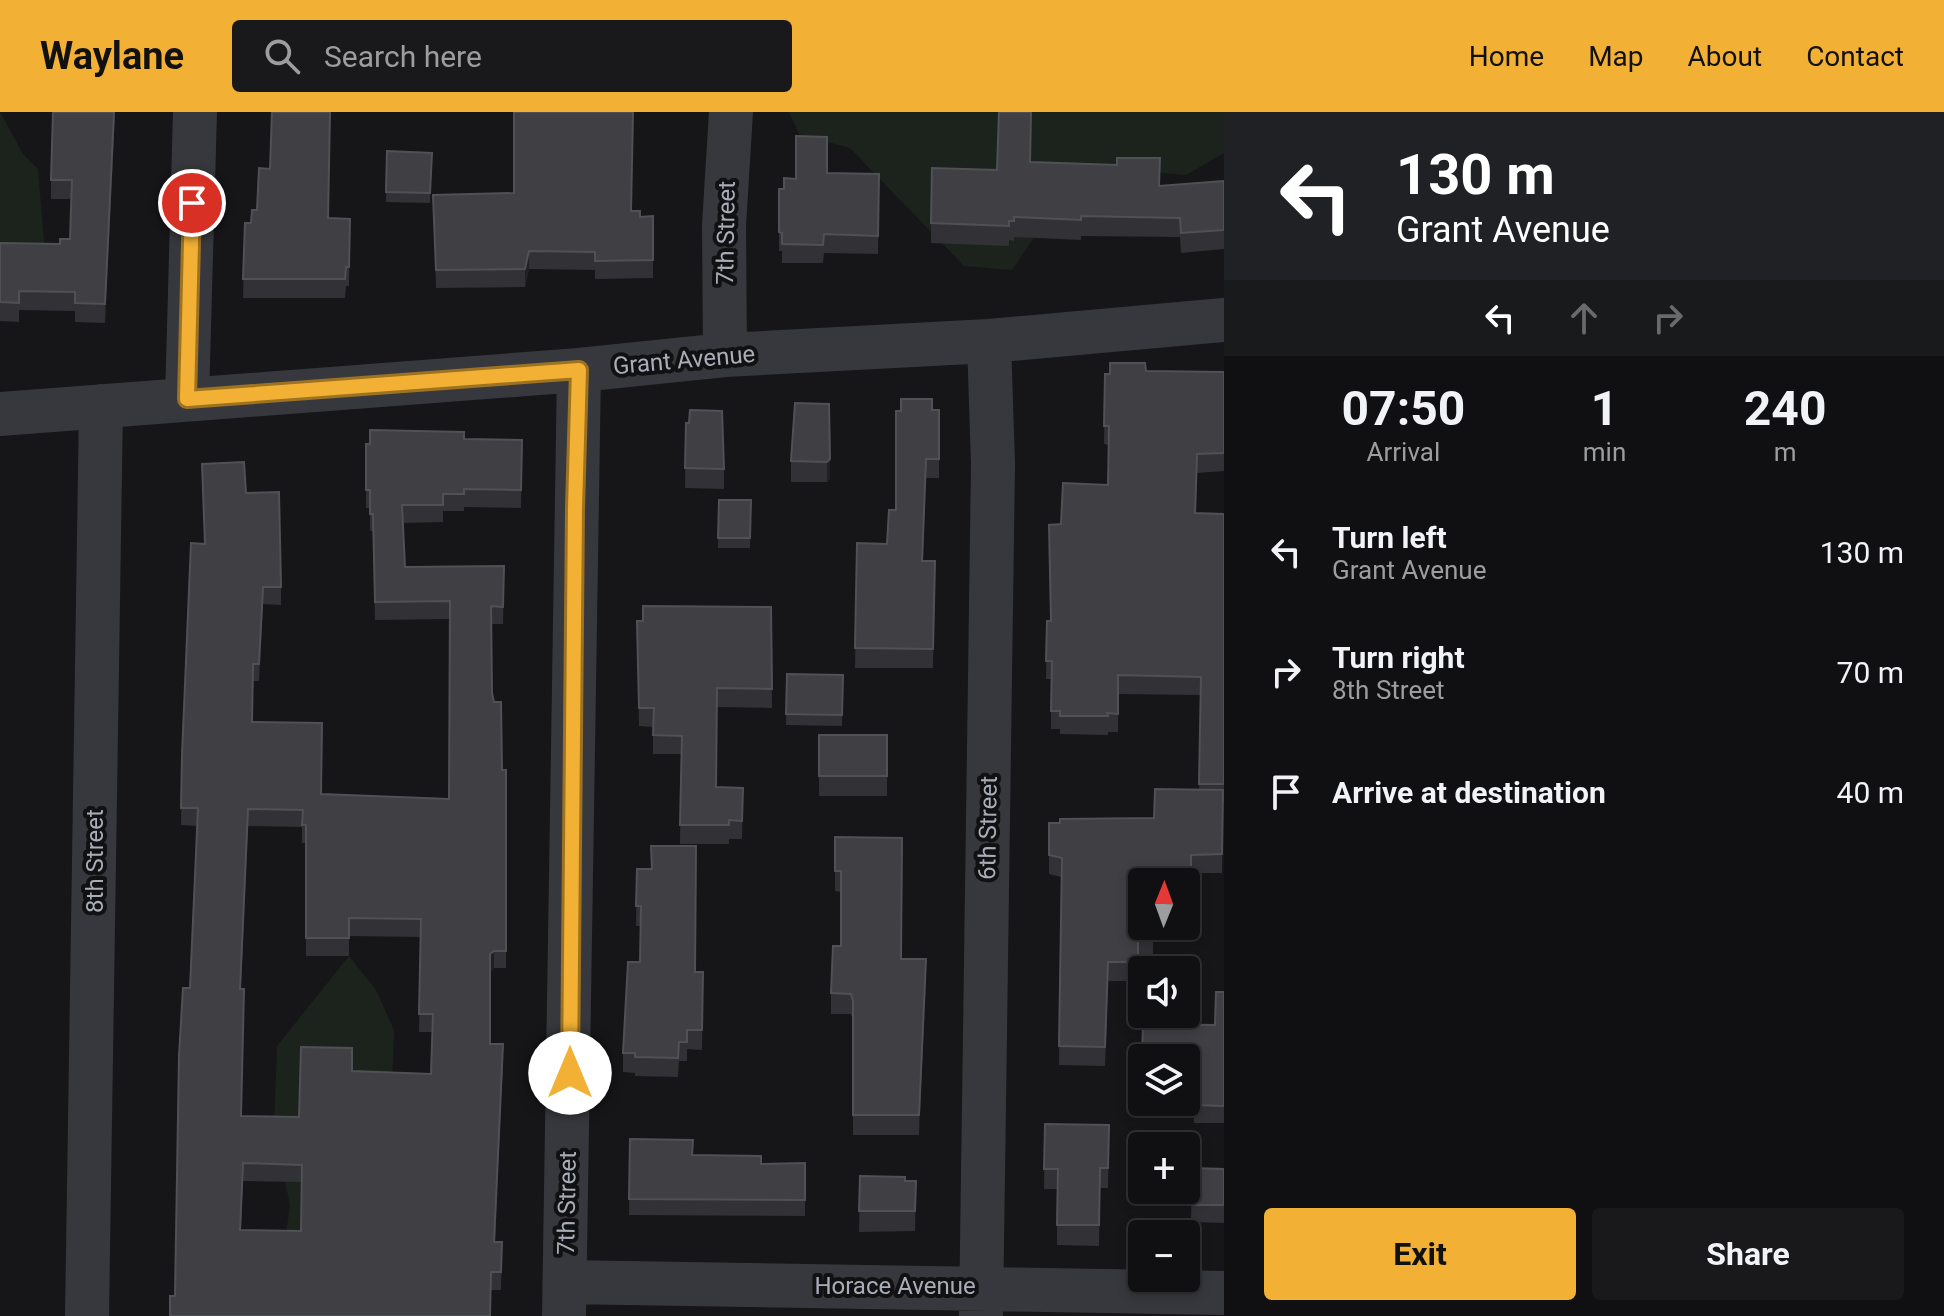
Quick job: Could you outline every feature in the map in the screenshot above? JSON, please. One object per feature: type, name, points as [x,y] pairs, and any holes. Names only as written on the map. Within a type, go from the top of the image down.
[{"type":"street","points":[[187,399],[195,112]]},
{"type":"street","name":"7th Street","points":[[725,355],[724,225],[731,112]]},
{"type":"street","name":"Grant Avenue","points":[[0,414],[579,370],[725,355],[989,341],[1224,320]]},
{"type":"street","name":"6th Street","points":[[981,1301],[993,464],[989,341]]},
{"type":"street","name":"7th Street","points":[[565,1299],[579,370]]},
{"type":"street","name":"8th Street","points":[[87,1316],[101,406]]},
{"type":"street","name":"Horace Avenue","points":[[565,1299],[692,1286],[981,1301],[1219,1300]]},
{"type":"shaded area","points":[[0,112],[23,154],[38,169],[44,241],[42,255],[0,258]]},
{"type":"shaded area","points":[[789,112],[1224,112],[1224,153],[1186,175],[1082,166],[1012,270],[964,266],[850,148],[799,134]]},
{"type":"shaded area","points":[[349,956],[376,990],[394,1030],[384,1302],[275,1316],[290,1205],[274,1130],[277,1046]]},
{"type":"building","points":[[53,112],[114,112],[105,304],[75,303],[75,292],[19,291],[19,303],[0,302],[0,243],[60,244],[60,239],[70,239],[72,180],[51,180]]},
{"type":"building","points":[[272,112],[330,112],[328,218],[350,219],[349,267],[346,267],[345,279],[243,279],[245,223],[251,223],[252,210],[257,210],[259,168],[270,169]]},
{"type":"building","points":[[514,112],[633,112],[631,211],[640,211],[640,217],[653,216],[653,260],[595,261],[595,252],[529,251],[525,269],[436,270],[433,195],[514,193]]},
{"type":"building","points":[[999,112],[1031,112],[1030,162],[1117,165],[1117,158],[1160,158],[1159,186],[1224,181],[1224,230],[1181,233],[1180,218],[1081,216],[1081,220],[1014,217],[1014,221],[1009,221],[1009,226],[931,223],[932,168],[997,170]]},
{"type":"building","points":[[796,136],[827,137],[827,173],[879,174],[878,236],[824,234],[823,245],[782,244],[779,189],[784,189],[784,178],[796,179]]},
{"type":"building","points":[[387,151],[432,153],[430,193],[386,192]]},
{"type":"building","points":[[1110,363],[1145,363],[1146,371],[1224,372],[1224,453],[1197,454],[1195,513],[1224,514],[1224,784],[1199,784],[1201,677],[1118,675],[1118,714],[1060,716],[1060,711],[1051,711],[1052,661],[1046,661],[1047,621],[1051,621],[1049,525],[1061,524],[1063,483],[1108,485],[1109,426],[1104,426],[1105,374],[1110,374]]},
{"type":"building","points":[[901,399],[932,399],[932,410],[939,410],[939,459],[926,459],[922,561],[935,561],[933,649],[855,648],[857,543],[887,544],[889,510],[896,510],[896,411],[901,411]]},
{"type":"building","points":[[795,403],[829,404],[830,459],[827,462],[791,461]]},
{"type":"building","points":[[690,410],[722,411],[724,469],[685,468],[686,423],[689,423]]},
{"type":"building","points":[[370,430],[464,432],[464,439],[522,440],[521,490],[464,489],[464,494],[443,494],[443,505],[402,505],[405,567],[504,566],[503,607],[491,606],[492,693],[494,702],[501,702],[502,770],[506,770],[506,951],[490,954],[490,1044],[503,1044],[494,1242],[502,1242],[501,1272],[491,1272],[490,1316],[170,1316],[170,1296],[175,1296],[179,1056],[183,988],[190,988],[198,808],[181,808],[182,755],[191,543],[205,544],[202,464],[244,462],[246,493],[279,492],[281,587],[263,587],[259,664],[253,664],[252,722],[322,723],[321,794],[449,799],[450,601],[375,602],[373,514],[370,514],[370,490],[366,490],[366,444],[370,444]],"holes":[[[248,809],[303,810],[302,825],[306,825],[306,938],[349,938],[349,918],[421,919],[419,1014],[433,1014],[431,1074],[352,1071],[352,1048],[301,1047],[299,1117],[241,1116],[244,989],[240,989]],[[243,1163],[302,1165],[301,1231],[240,1230]]]},
{"type":"building","points":[[719,500],[751,500],[750,538],[718,538]]},
{"type":"building","points":[[643,606],[771,607],[772,689],[717,688],[716,787],[743,788],[742,821],[729,820],[729,825],[680,825],[682,736],[653,735],[654,708],[639,708],[637,621],[643,621]]},
{"type":"building","points":[[787,674],[843,675],[842,715],[786,714]]},
{"type":"building","points":[[819,735],[887,735],[887,776],[819,776]]},
{"type":"building","points":[[1155,789],[1223,790],[1222,854],[1191,855],[1191,868],[1128,868],[1128,940],[1138,940],[1138,956],[1128,956],[1128,962],[1108,962],[1105,1047],[1059,1046],[1062,858],[1049,855],[1049,823],[1060,823],[1060,819],[1154,818]]},
{"type":"building","points":[[835,837],[902,838],[901,959],[926,959],[919,1115],[853,1115],[853,1001],[851,994],[831,993],[833,946],[841,946],[841,871],[835,871]]},
{"type":"building","points":[[651,846],[696,846],[695,972],[703,972],[702,1030],[687,1030],[687,1042],[679,1042],[678,1058],[635,1057],[635,1053],[623,1053],[628,962],[640,962],[641,906],[636,906],[637,869],[652,869]]},
{"type":"building","points":[[1216,992],[1224,992],[1224,1106],[1200,1105],[1200,1044],[1142,1044],[1143,1028],[1215,1025]]},
{"type":"building","points":[[1045,1124],[1109,1125],[1108,1168],[1100,1168],[1099,1225],[1057,1225],[1058,1169],[1044,1169]]},
{"type":"building","points":[[630,1139],[693,1140],[692,1155],[761,1156],[761,1164],[805,1163],[805,1200],[629,1199]]},
{"type":"building","points":[[1200,1168],[1224,1169],[1224,1205],[1191,1205],[1200,1204]]},
{"type":"building","points":[[860,1176],[905,1177],[905,1181],[916,1181],[915,1211],[859,1211]]},
{"type":"route","points":[[192,203],[187,399],[579,370],[570,1073]]}]
